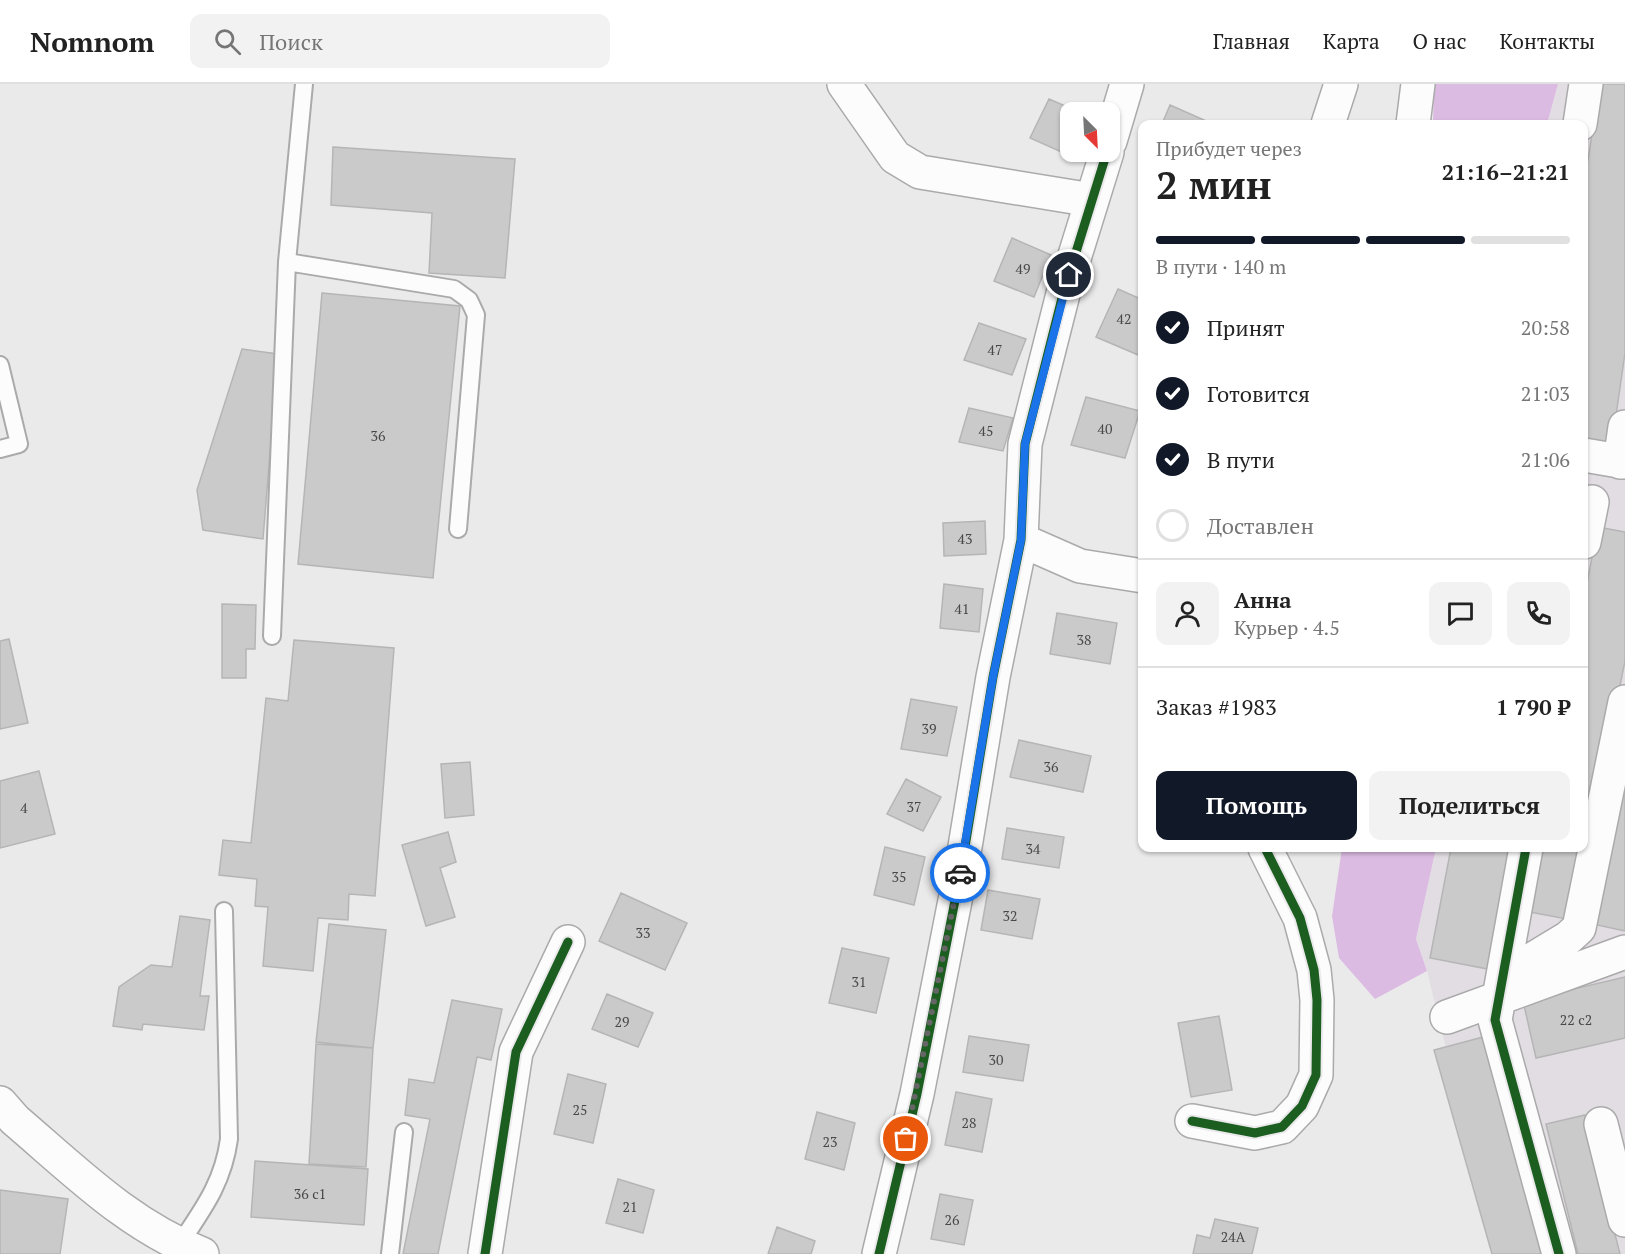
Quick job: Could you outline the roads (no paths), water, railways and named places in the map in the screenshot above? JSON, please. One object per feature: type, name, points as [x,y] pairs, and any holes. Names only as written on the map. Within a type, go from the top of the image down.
[{"type":"street","points":[[844,84],[895,157],[920,172],[1092,200]]},
{"type":"street","points":[[1120,109],[1128,84]]},
{"type":"street","points":[[1329,120],[1341,84]]},
{"type":"street","points":[[1414,120],[1418,84]]},
{"type":"street","points":[[1581,120],[1586,84]]},
{"type":"street","points":[[879,1254],[917,1094],[962,865],[993,677],[1021,540],[1025,444],[1063,294],[1104,162]]},
{"type":"street","points":[[1588,456],[1622,462],[1625,427]]},
{"type":"street","points":[[1588,522],[1592,502]]},
{"type":"street","points":[[1021,540],[1080,566],[1138,575]]},
{"type":"street","points":[[1498,1000],[1523,965],[1568,938],[1579,928],[1625,702]]},
{"type":"street","points":[[1192,1121],[1256,1133],[1282,1127],[1302,1106],[1316,1075],[1317,1000],[1314,970],[1300,918],[1267,852]]},
{"type":"street","points":[[1525,852],[1495,1020],[1559,1254]]},
{"type":"street","points":[[485,1254],[516,1052],[568,942]]},
{"type":"street","points":[[1447,1017],[1625,952]]},
{"type":"street","points":[[0,1103],[15,1120],[123,1212],[191,1250]]},
{"type":"street","points":[[1601,1124],[1625,1220]]},
{"type":"lane","points":[[272,636],[287,262],[304,84]]},
{"type":"lane","points":[[287,262],[454,289],[470,300],[476,315],[458,529]]},
{"type":"lane","points":[[0,365],[19,444],[0,449]]},
{"type":"lane","points":[[191,1250],[226,1164],[229,1139],[224,911]]},
{"type":"lane","points":[[390,1254],[405,1132]]}]
